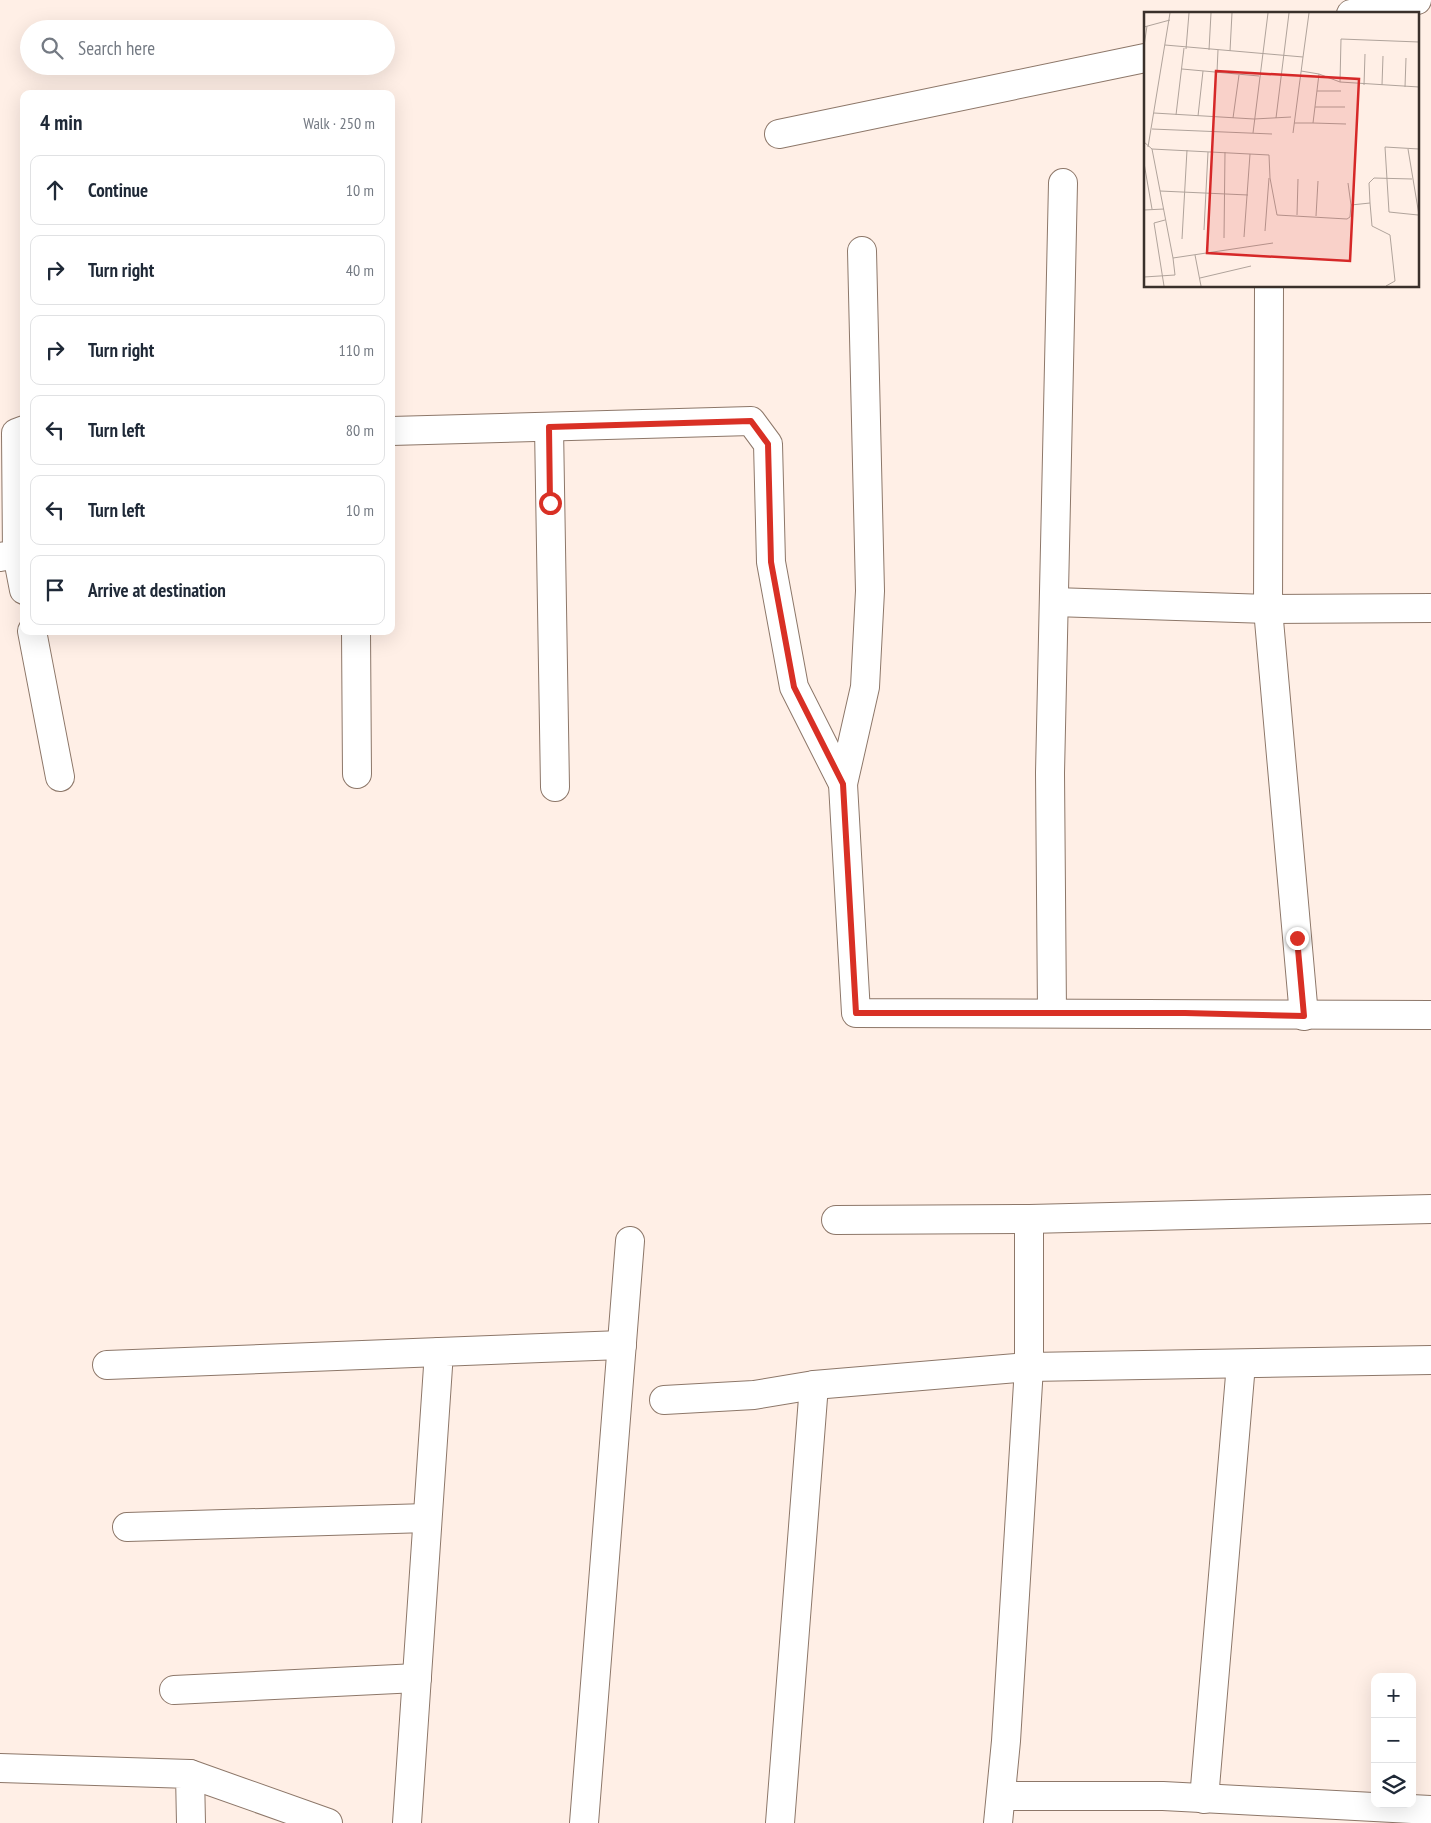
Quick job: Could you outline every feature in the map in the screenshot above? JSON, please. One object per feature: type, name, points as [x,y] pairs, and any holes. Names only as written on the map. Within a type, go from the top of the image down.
[{"type":"street","points":[[1360,12],[1417,0]]},
{"type":"street","points":[[778,134],[1144,58]]},
{"type":"street","points":[[1052,1013],[1050,773],[1063,183]]},
{"type":"street","points":[[862,251],[870,591],[865,687],[843,784],[856,1013],[1431,1015]]},
{"type":"street","points":[[1269,288],[1268,609],[1304,1016]]},
{"type":"street","points":[[395,431],[751,421],[768,444],[771,562],[794,687],[843,784]]},
{"type":"street","points":[[549,427],[554,787]]},
{"type":"street","points":[[20,432],[16,433],[8,556],[20,582]]},
{"type":"street","points":[[1054,602],[1268,609],[1431,608]]},
{"type":"street","points":[[33,635],[60,777]]},
{"type":"street","points":[[356,635],[357,774]]},
{"type":"street","points":[[836,1220],[1029,1219],[1431,1209]]},
{"type":"street","points":[[998,1823],[1028,1367],[1029,1219]]},
{"type":"street","points":[[584,1823],[630,1241]]},
{"type":"street","points":[[108,1365],[622,1345]]},
{"type":"street","points":[[407,1823],[439,1352]]},
{"type":"street","points":[[664,1400],[754,1394],[814,1385],[1028,1367],[1431,1360]]},
{"type":"street","points":[[1204,1799],[1241,1364]]},
{"type":"street","points":[[780,1823],[814,1385]]},
{"type":"street","points":[[127,1527],[428,1518]]},
{"type":"street","points":[[174,1690],[417,1678]]},
{"type":"street","points":[[0,1768],[190,1774],[328,1823]]},
{"type":"street","points":[[190,1774],[191,1823]]},
{"type":"street","points":[[1001,1796],[1163,1796],[1426,1815]]},
{"type":"route","points":[[550,503],[549,427],[751,421],[768,444],[771,562],[794,687],[843,784],[856,1013],[1185,1013],[1304,1016],[1297,938]]}]
